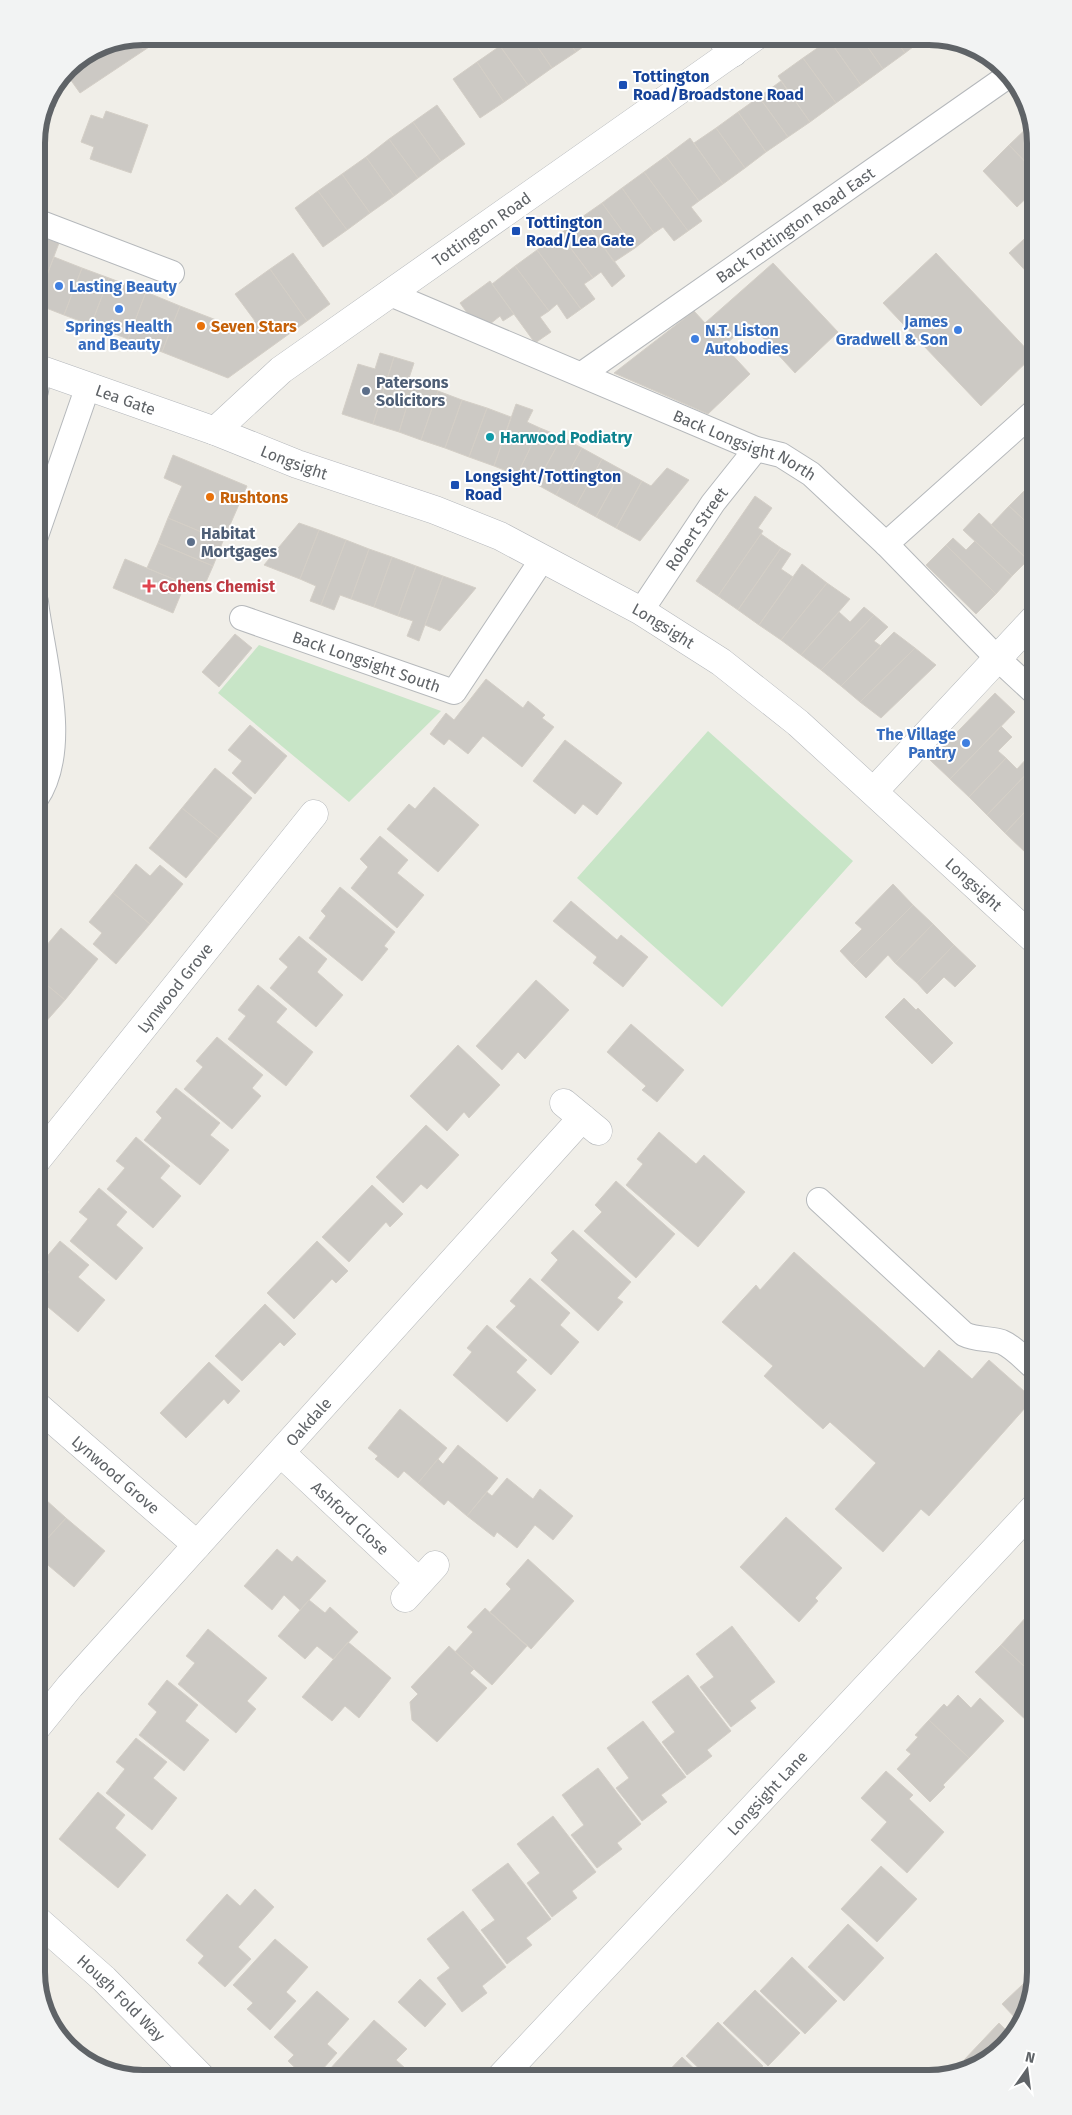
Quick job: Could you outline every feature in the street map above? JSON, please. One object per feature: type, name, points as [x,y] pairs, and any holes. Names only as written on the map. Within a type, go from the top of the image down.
[{"type":"street","name":"Tottington Road","points":[[215,431],[280,370],[727,45]]},
{"type":"street","name":"Lea Gate","points":[[45,378],[88,386],[215,431]]},
{"type":"street","name":"Longsight","points":[[215,431],[297,464],[435,510],[500,536],[641,611],[721,662],[798,723],[1027,933]]},
{"type":"street","points":[[874,791],[1027,626]]},
{"type":"street","name":"Lynwood Grove","points":[[45,1150],[314,814]]},
{"type":"street","name":"Oakdale","points":[[45,1717],[70,1686],[581,1117]]},
{"type":"street","name":"Lynwood Grove","points":[[45,1412],[197,1545]]},
{"type":"street","name":"Ashford Close","points":[[281,1453],[420,1581]]},
{"type":"street","name":"Longsight Lane","points":[[507,2070],[1027,1516]]},
{"type":"street","name":"Hough Fold Way","points":[[45,1927],[104,1979],[195,2070]]},
{"type":"lane","name":"Back Tottington Road East","points":[[582,374],[1003,79]]},
{"type":"lane","points":[[45,224],[172,273]]},
{"type":"lane","name":"Back Longsight North","points":[[388,293],[756,449],[781,455],[811,474],[886,544],[997,658],[1027,686]]},
{"type":"lane","points":[[45,510],[88,386]]},
{"type":"lane","points":[[886,544],[1027,418]]},
{"type":"lane","name":"Robert Street","points":[[641,611],[713,503],[756,449]]},
{"type":"lane","name":"Back Longsight South","points":[[242,618],[454,692],[543,558]]},
{"type":"lane","points":[[45,664],[55,730],[51,761],[45,776]]},
{"type":"lane","points":[[820,1200],[964,1334],[972,1338],[1007,1344],[1027,1361]]},
{"type":"green space","points":[[259,645],[441,711],[349,802],[218,693]]},
{"type":"green space","points":[[1027,656],[1027,671],[1024,668]]},
{"type":"green space","points":[[708,731],[853,861],[722,1007],[577,878]]},
{"type":"building","points":[[152,45],[80,93],[69,78],[78,69],[100,55],[118,48]]},
{"type":"building","points":[[536,45],[552,68],[528,85],[500,46]]},
{"type":"building","points":[[536,45],[571,45],[576,52],[552,68]]},
{"type":"building","points":[[571,45],[586,45],[576,52]]},
{"type":"building","points":[[822,45],[833,45],[861,85],[836,103],[803,58]]},
{"type":"building","points":[[833,45],[866,45],[883,69],[861,85]]},
{"type":"building","points":[[866,45],[899,45],[905,53],[883,69]]},
{"type":"building","points":[[899,45],[916,45],[905,53]]},
{"type":"building","points":[[500,46],[528,85],[504,102],[477,62]]},
{"type":"building","points":[[803,58],[836,103],[810,122],[778,76]]},
{"type":"building","points":[[477,62],[504,102],[480,118],[453,79]]},
{"type":"building","points":[[781,81],[810,122],[788,137],[759,97]]},
{"type":"building","points":[[759,97],[788,137],[766,152],[738,112]]},
{"type":"building","points":[[437,105],[465,144],[441,161],[413,122]]},
{"type":"building","points":[[106,111],[148,125],[131,173],[90,159],[94,147],[81,142],[91,115],[103,119]]},
{"type":"building","points":[[738,112],[766,152],[745,168],[716,128]]},
{"type":"building","points":[[413,122],[441,161],[418,178],[389,139]]},
{"type":"building","points":[[716,128],[745,168],[723,184],[694,143]]},
{"type":"building","points":[[1026,129],[1027,164],[1009,145]]},
{"type":"building","points":[[690,138],[723,184],[699,201],[666,156]]},
{"type":"building","points":[[389,139],[418,178],[394,196],[366,157]]},
{"type":"building","points":[[1009,145],[1027,164],[1027,198],[1017,207],[983,171]]},
{"type":"building","points":[[666,156],[699,201],[691,207],[702,221],[688,231],[644,172]]},
{"type":"building","points":[[366,157],[394,196],[370,213],[342,174]]},
{"type":"building","points":[[644,172],[688,231],[674,241],[663,227],[654,233],[622,188]]},
{"type":"building","points":[[342,174],[370,213],[347,230],[318,191]]},
{"type":"building","points":[[622,188],[654,233],[635,248],[602,203]]},
{"type":"building","points":[[318,191],[347,230],[323,247],[295,208]]},
{"type":"building","points":[[602,203],[635,248],[614,262],[582,217]]},
{"type":"building","points":[[582,217],[625,276],[612,287],[601,272],[593,278],[560,234]]},
{"type":"building","points":[[560,234],[593,278],[584,284],[595,299],[581,309],[537,250]]},
{"type":"building","points":[[1027,236],[1027,272],[1009,253]]},
{"type":"building","points":[[45,238],[59,243],[45,280]]},
{"type":"building","points":[[537,250],[581,309],[567,319],[557,304],[549,311],[515,266]]},
{"type":"building","points":[[293,253],[330,304],[307,321],[270,269]]},
{"type":"building","name":"James Gradwell & Son","points":[[936,253],[1027,350],[1027,362],[981,406],[883,303]]},
{"type":"building","name":"Lasting Beauty","points":[[54,257],[82,268],[64,315],[45,308],[45,280]]},
{"type":"building","name":"N.T. Liston Autobodies","points":[[773,263],[838,332],[795,373],[749,323],[724,346],[750,374],[708,414],[614,373],[694,311],[705,323]]},
{"type":"building","points":[[515,266],[549,311],[540,317],[551,332],[535,343],[492,284]]},
{"type":"building","points":[[82,268],[109,278],[91,325],[64,315]]},
{"type":"building","name":"Seven Stars","points":[[270,269],[307,321],[228,378],[162,352],[180,306],[242,330],[255,321],[235,294]]},
{"type":"building","name":"Springs Health and Beauty","points":[[109,278],[146,292],[128,339],[91,325]]},
{"type":"building","points":[[490,281],[514,314],[503,321],[500,316],[490,324],[468,314],[460,303]]},
{"type":"building","points":[[146,292],[180,306],[162,352],[128,339]]},
{"type":"building","name":"Patersons Solicitors","points":[[380,353],[394,357],[373,424],[342,414],[358,364],[375,369]]},
{"type":"building","points":[[394,357],[414,363],[408,381],[414,383],[399,432],[373,424]]},
{"type":"building","points":[[414,383],[438,391],[421,440],[399,432]]},
{"type":"building","points":[[438,391],[462,400],[445,448],[421,440]]},
{"type":"building","points":[[462,400],[487,408],[469,457],[445,448]]},
{"type":"building","points":[[516,404],[533,410],[527,422],[540,428],[517,475],[494,466]]},
{"type":"building","name":"Harwood Podiatry","points":[[487,408],[511,417],[494,466],[469,457]]},
{"type":"building","points":[[540,428],[562,437],[536,484],[517,475]]},
{"type":"building","points":[[562,437],[582,448],[556,495],[536,484]]},
{"type":"building","points":[[582,448],[602,459],[576,506],[556,495]]},
{"type":"building","name":"Rushtons","points":[[173,455],[247,486],[223,541],[168,518],[182,486],[164,478]]},
{"type":"building","points":[[602,459],[622,470],[596,517],[576,506]]},
{"type":"building","points":[[667,468],[689,480],[640,541],[616,528],[642,481],[651,486]]},
{"type":"building","points":[[622,470],[642,481],[616,528],[596,517]]},
{"type":"building","points":[[1027,488],[1027,523],[1009,506]]},
{"type":"building","points":[[755,496],[772,508],[758,528],[763,531],[718,596],[696,581]]},
{"type":"building","points":[[1009,506],[1027,523],[1027,559],[991,525]]},
{"type":"building","points":[[979,513],[1027,561],[1012,576],[963,530]]},
{"type":"building","name":"Habitat Mortgages","points":[[168,518],[223,541],[213,566],[158,543]]},
{"type":"building","points":[[299,523],[319,530],[300,579],[264,565]]},
{"type":"building","points":[[319,530],[346,540],[321,605],[310,601],[316,586],[300,579]]},
{"type":"building","points":[[761,534],[781,548],[738,610],[718,596]]},
{"type":"building","points":[[953,538],[966,550],[975,541],[1012,576],[996,594],[946,545]]},
{"type":"building","points":[[346,540],[369,549],[351,599],[340,595],[334,610],[321,605]]},
{"type":"building","points":[[158,543],[213,566],[202,591],[147,568]]},
{"type":"building","points":[[946,545],[996,594],[976,614],[926,565]]},
{"type":"building","points":[[781,548],[791,554],[781,569],[793,577],[759,625],[738,610]]},
{"type":"building","points":[[369,549],[392,557],[374,607],[351,599]]},
{"type":"building","points":[[392,557],[416,566],[398,616],[374,607]]},
{"type":"building","name":"Cohens Chemist","points":[[125,559],[185,584],[173,613],[113,588]]},
{"type":"building","points":[[802,564],[827,583],[781,640],[759,625]]},
{"type":"building","points":[[416,566],[443,576],[419,641],[407,636],[413,621],[398,616]]},
{"type":"building","points":[[443,576],[476,588],[440,631],[425,625]]},
{"type":"building","points":[[827,583],[850,599],[801,655],[781,640]]},
{"type":"building","points":[[864,607],[874,615],[821,670],[801,655],[839,612],[850,622]]},
{"type":"building","points":[[874,615],[888,627],[874,641],[881,646],[841,686],[821,670]]},
{"type":"building","points":[[894,632],[915,648],[860,702],[841,686]]},
{"type":"building","points":[[235,634],[252,648],[219,687],[202,672]]},
{"type":"building","points":[[915,648],[936,665],[881,718],[860,702]]},
{"type":"building","points":[[486,679],[523,708],[528,701],[545,715],[542,718],[554,727],[522,767],[483,736],[468,754],[449,739],[444,745],[430,734],[446,713],[454,720]]},
{"type":"building","name":"The Village Pantry","points":[[995,693],[1015,712],[950,779],[930,760]]},
{"type":"building","points":[[250,725],[287,756],[255,794],[232,773],[242,761],[228,750]]},
{"type":"building","points":[[1001,726],[1012,737],[998,751],[1006,758],[969,797],[950,779]]},
{"type":"building","points":[[565,740],[622,783],[597,815],[583,804],[575,814],[533,781]]},
{"type":"building","points":[[1006,758],[1017,769],[1027,758],[1027,773],[987,815],[969,797]]},
{"type":"building","points":[[215,768],[252,798],[219,838],[182,808]]},
{"type":"building","points":[[1027,773],[1027,810],[1005,833],[987,815]]},
{"type":"building","points":[[434,787],[479,825],[438,872],[387,829],[409,804],[415,809]]},
{"type":"building","points":[[182,808],[219,838],[186,878],[149,848]]},
{"type":"building","points":[[1027,810],[1026,853],[1005,833]]},
{"type":"building","points":[[380,836],[408,860],[397,873],[424,895],[397,928],[351,888],[368,867],[360,859]]},
{"type":"building","points":[[136,864],[150,876],[160,865],[183,884],[150,924],[113,893]]},
{"type":"building","points":[[893,884],[913,905],[853,965],[840,951],[862,929],[855,923]]},
{"type":"building","points":[[340,887],[395,932],[384,946],[388,949],[362,981],[309,938],[326,916],[321,911]]},
{"type":"building","points":[[113,893],[150,924],[116,964],[93,944],[102,933],[89,922]]},
{"type":"building","points":[[571,901],[617,940],[621,935],[648,957],[623,987],[593,963],[597,957],[553,921]]},
{"type":"building","points":[[913,905],[933,924],[895,963],[888,955],[866,978],[853,965]]},
{"type":"building","points":[[933,924],[954,945],[917,983],[895,963]]},
{"type":"building","points":[[61,928],[98,959],[65,1000],[45,983],[45,947]]},
{"type":"building","points":[[299,936],[327,959],[317,972],[343,995],[316,1027],[270,988],[288,967],[279,959]]},
{"type":"building","points":[[954,945],[976,966],[955,987],[944,977],[927,994],[917,983]]},
{"type":"building","points":[[536,980],[569,1010],[525,1059],[518,1052],[502,1070],[476,1046]]},
{"type":"building","points":[[45,983],[65,1000],[45,1023]]},
{"type":"building","points":[[258,985],[287,1009],[276,1022],[313,1052],[286,1086],[228,1039],[246,1016],[238,1010]]},
{"type":"building","points":[[904,998],[916,1010],[918,1008],[953,1043],[932,1064],[885,1017]]},
{"type":"building","points":[[631,1024],[684,1070],[657,1102],[642,1090],[646,1086],[607,1052]]},
{"type":"building","points":[[217,1037],[263,1075],[252,1088],[261,1096],[232,1129],[184,1089],[203,1067],[196,1061]]},
{"type":"building","points":[[458,1045],[500,1085],[469,1118],[464,1112],[447,1131],[410,1096]]},
{"type":"building","points":[[176,1088],[220,1123],[210,1135],[229,1150],[200,1185],[144,1140],[162,1118],[156,1112]]},
{"type":"building","points":[[426,1125],[459,1155],[427,1189],[421,1184],[403,1203],[376,1177]]},
{"type":"building","points":[[659,1132],[696,1164],[704,1155],[745,1192],[698,1247],[626,1185],[643,1164],[637,1159]]},
{"type":"building","points":[[136,1137],[170,1166],[160,1178],[181,1196],[153,1228],[107,1189],[125,1168],[116,1161]]},
{"type":"building","points":[[616,1181],[675,1234],[636,1278],[584,1231],[602,1212],[595,1205]]},
{"type":"building","points":[[372,1185],[403,1214],[390,1227],[386,1222],[349,1262],[322,1237]]},
{"type":"building","points":[[99,1188],[127,1212],[116,1225],[143,1248],[116,1280],[70,1241],[88,1219],[79,1212]]},
{"type":"building","points":[[573,1230],[631,1282],[617,1298],[623,1302],[598,1331],[541,1280],[558,1260],[551,1253]]},
{"type":"building","points":[[60,1241],[89,1265],[78,1277],[105,1300],[78,1332],[45,1304],[45,1277],[49,1272],[45,1269],[45,1259]]},
{"type":"building","points":[[317,1241],[348,1271],[336,1283],[332,1279],[294,1319],[267,1293]]},
{"type":"building","points":[[794,1252],[924,1368],[939,1350],[972,1379],[989,1360],[1027,1394],[1027,1406],[929,1516],[921,1509],[883,1552],[835,1509],[876,1463],[830,1422],[823,1429],[764,1376],[773,1366],[722,1322],[756,1285],[760,1290]]},
{"type":"building","points":[[530,1278],[570,1313],[560,1325],[579,1342],[551,1375],[496,1327],[516,1306],[510,1301]]},
{"type":"building","points":[[265,1304],[296,1334],[284,1346],[280,1342],[242,1381],[215,1356]]},
{"type":"building","points":[[487,1325],[527,1360],[516,1372],[536,1390],[507,1422],[453,1375],[472,1352],[467,1348]]},
{"type":"building","points":[[209,1362],[240,1391],[228,1404],[224,1399],[186,1438],[160,1413]]},
{"type":"building","points":[[400,1409],[447,1448],[418,1483],[404,1471],[398,1478],[375,1459],[378,1456],[368,1448]]},
{"type":"building","points":[[458,1445],[498,1478],[467,1516],[448,1500],[444,1505],[418,1483],[438,1459],[443,1464]]},
{"type":"building","points":[[507,1478],[533,1499],[540,1489],[573,1516],[553,1540],[535,1525],[517,1548],[497,1532],[494,1537],[467,1516],[487,1492],[492,1496]]},
{"type":"building","points":[[45,1499],[66,1518],[45,1541]]},
{"type":"building","points":[[786,1517],[842,1568],[815,1598],[818,1601],[799,1622],[740,1567]]},
{"type":"building","points":[[66,1518],[105,1551],[74,1587],[45,1563],[45,1541]]},
{"type":"building","points":[[277,1549],[292,1562],[297,1556],[326,1581],[300,1610],[284,1595],[272,1610],[244,1586]]},
{"type":"building","points":[[528,1559],[574,1601],[531,1649],[490,1612],[511,1589],[506,1584]]},
{"type":"building","points":[[309,1600],[325,1613],[330,1607],[358,1632],[333,1659],[317,1646],[305,1659],[278,1636]]},
{"type":"building","points":[[485,1608],[527,1646],[492,1685],[455,1652],[473,1632],[467,1627]]},
{"type":"building","points":[[1027,1616],[1027,1669],[1001,1645]]},
{"type":"building","points":[[732,1626],[775,1682],[750,1701],[756,1708],[731,1727],[700,1687],[714,1677],[696,1654]]},
{"type":"building","points":[[208,1629],[267,1678],[247,1701],[256,1709],[236,1733],[178,1684],[195,1663],[186,1656]]},
{"type":"building","points":[[348,1642],[391,1678],[359,1718],[345,1706],[332,1721],[302,1697]]},
{"type":"building","points":[[1001,1645],[1027,1669],[1027,1721],[975,1672]]},
{"type":"building","points":[[449,1646],[474,1669],[470,1673],[487,1688],[437,1742],[412,1720],[410,1702],[418,1694],[411,1687]]},
{"type":"building","points":[[688,1675],[731,1731],[707,1750],[712,1756],[687,1775],[662,1742],[675,1732],[652,1702]]},
{"type":"building","points":[[167,1680],[198,1705],[185,1721],[209,1740],[184,1771],[139,1735],[157,1712],[148,1704]]},
{"type":"building","points":[[958,1695],[971,1708],[980,1698],[1004,1721],[969,1758],[929,1720],[944,1704],[947,1707]]},
{"type":"building","points":[[929,1720],[969,1758],[943,1785],[945,1787],[930,1802],[897,1769],[911,1754],[906,1750],[918,1737],[915,1735]]},
{"type":"building","points":[[643,1721],[686,1777],[661,1795],[667,1802],[642,1821],[616,1788],[629,1778],[607,1748]]},
{"type":"building","points":[[136,1738],[167,1762],[153,1778],[177,1798],[152,1830],[106,1793],[125,1769],[116,1762]]},
{"type":"building","points":[[598,1768],[641,1824],[617,1843],[622,1849],[597,1868],[571,1835],[584,1825],[562,1795]]},
{"type":"building","points":[[886,1771],[913,1795],[909,1799],[944,1832],[907,1873],[871,1840],[887,1822],[861,1798]]},
{"type":"building","points":[[98,1792],[125,1815],[115,1828],[146,1855],[118,1888],[59,1839]]},
{"type":"building","points":[[553,1816],[596,1872],[572,1891],[577,1898],[552,1917],[527,1883],[540,1873],[517,1844]]},
{"type":"building","points":[[508,1863],[551,1919],[526,1938],[532,1945],[507,1964],[481,1930],[495,1920],[472,1890]]},
{"type":"building","points":[[881,1866],[917,1899],[877,1942],[841,1909]]},
{"type":"building","points":[[255,1889],[274,1907],[238,1947],[251,1959],[225,1987],[198,1963],[204,1956],[186,1940],[227,1894],[240,1906]]},
{"type":"building","points":[[463,1911],[506,1967],[482,1986],[487,1993],[462,2012],[437,1978],[450,1968],[427,1939]]},
{"type":"building","points":[[848,1924],[884,1958],[844,2001],[808,1967]]},
{"type":"building","points":[[275,1939],[308,1967],[286,1992],[296,2001],[270,2030],[247,2009],[253,2003],[233,1985]]},
{"type":"building","points":[[792,1957],[837,2001],[805,2034],[760,1991]]},
{"type":"building","points":[[420,1979],[446,2004],[425,2027],[398,2002]]},
{"type":"building","points":[[1022,1985],[1025,1988],[1022,2003],[1015,2018],[1002,2004]]},
{"type":"building","points":[[755,1990],[800,2033],[768,2066],[723,2023]]},
{"type":"building","points":[[317,1991],[349,2019],[327,2044],[337,2053],[322,2070],[298,2070],[288,2061],[294,2055],[274,2037]]},
{"type":"building","points":[[374,2020],[407,2049],[396,2060],[405,2070],[329,2070]]},
{"type":"building","points":[[718,2022],[763,2066],[759,2070],[701,2070],[686,2056]]},
{"type":"building","points":[[999,2023],[1007,2031],[994,2046],[978,2057],[966,2063],[964,2060]]},
{"type":"building","points":[[682,2057],[696,2070],[670,2070]]},
{"type":"place","name":"Tottington Road/Broadstone Road","points":[[623,85]]},
{"type":"place","name":"Tottington Road/Lea Gate","points":[[516,231]]},
{"type":"place","name":"Lasting Beauty","points":[[59,286]]},
{"type":"place","name":"Springs Health and Beauty","points":[[119,309]]},
{"type":"place","name":"Seven Stars","points":[[201,326]]},
{"type":"place","name":"James Gradwell & Son","points":[[958,330]]},
{"type":"place","name":"N.T. Liston Autobodies","points":[[695,339]]},
{"type":"place","name":"Patersons Solicitors","points":[[366,391]]},
{"type":"place","name":"Harwood Podiatry","points":[[490,437]]},
{"type":"place","name":"Longsight/Tottington Road","points":[[455,485]]},
{"type":"place","name":"Rushtons","points":[[210,497]]},
{"type":"place","name":"Habitat Mortgages","points":[[191,542]]},
{"type":"place","name":"Cohens Chemist","points":[[149,586]]},
{"type":"place","name":"The Village Pantry","points":[[966,743]]}]
